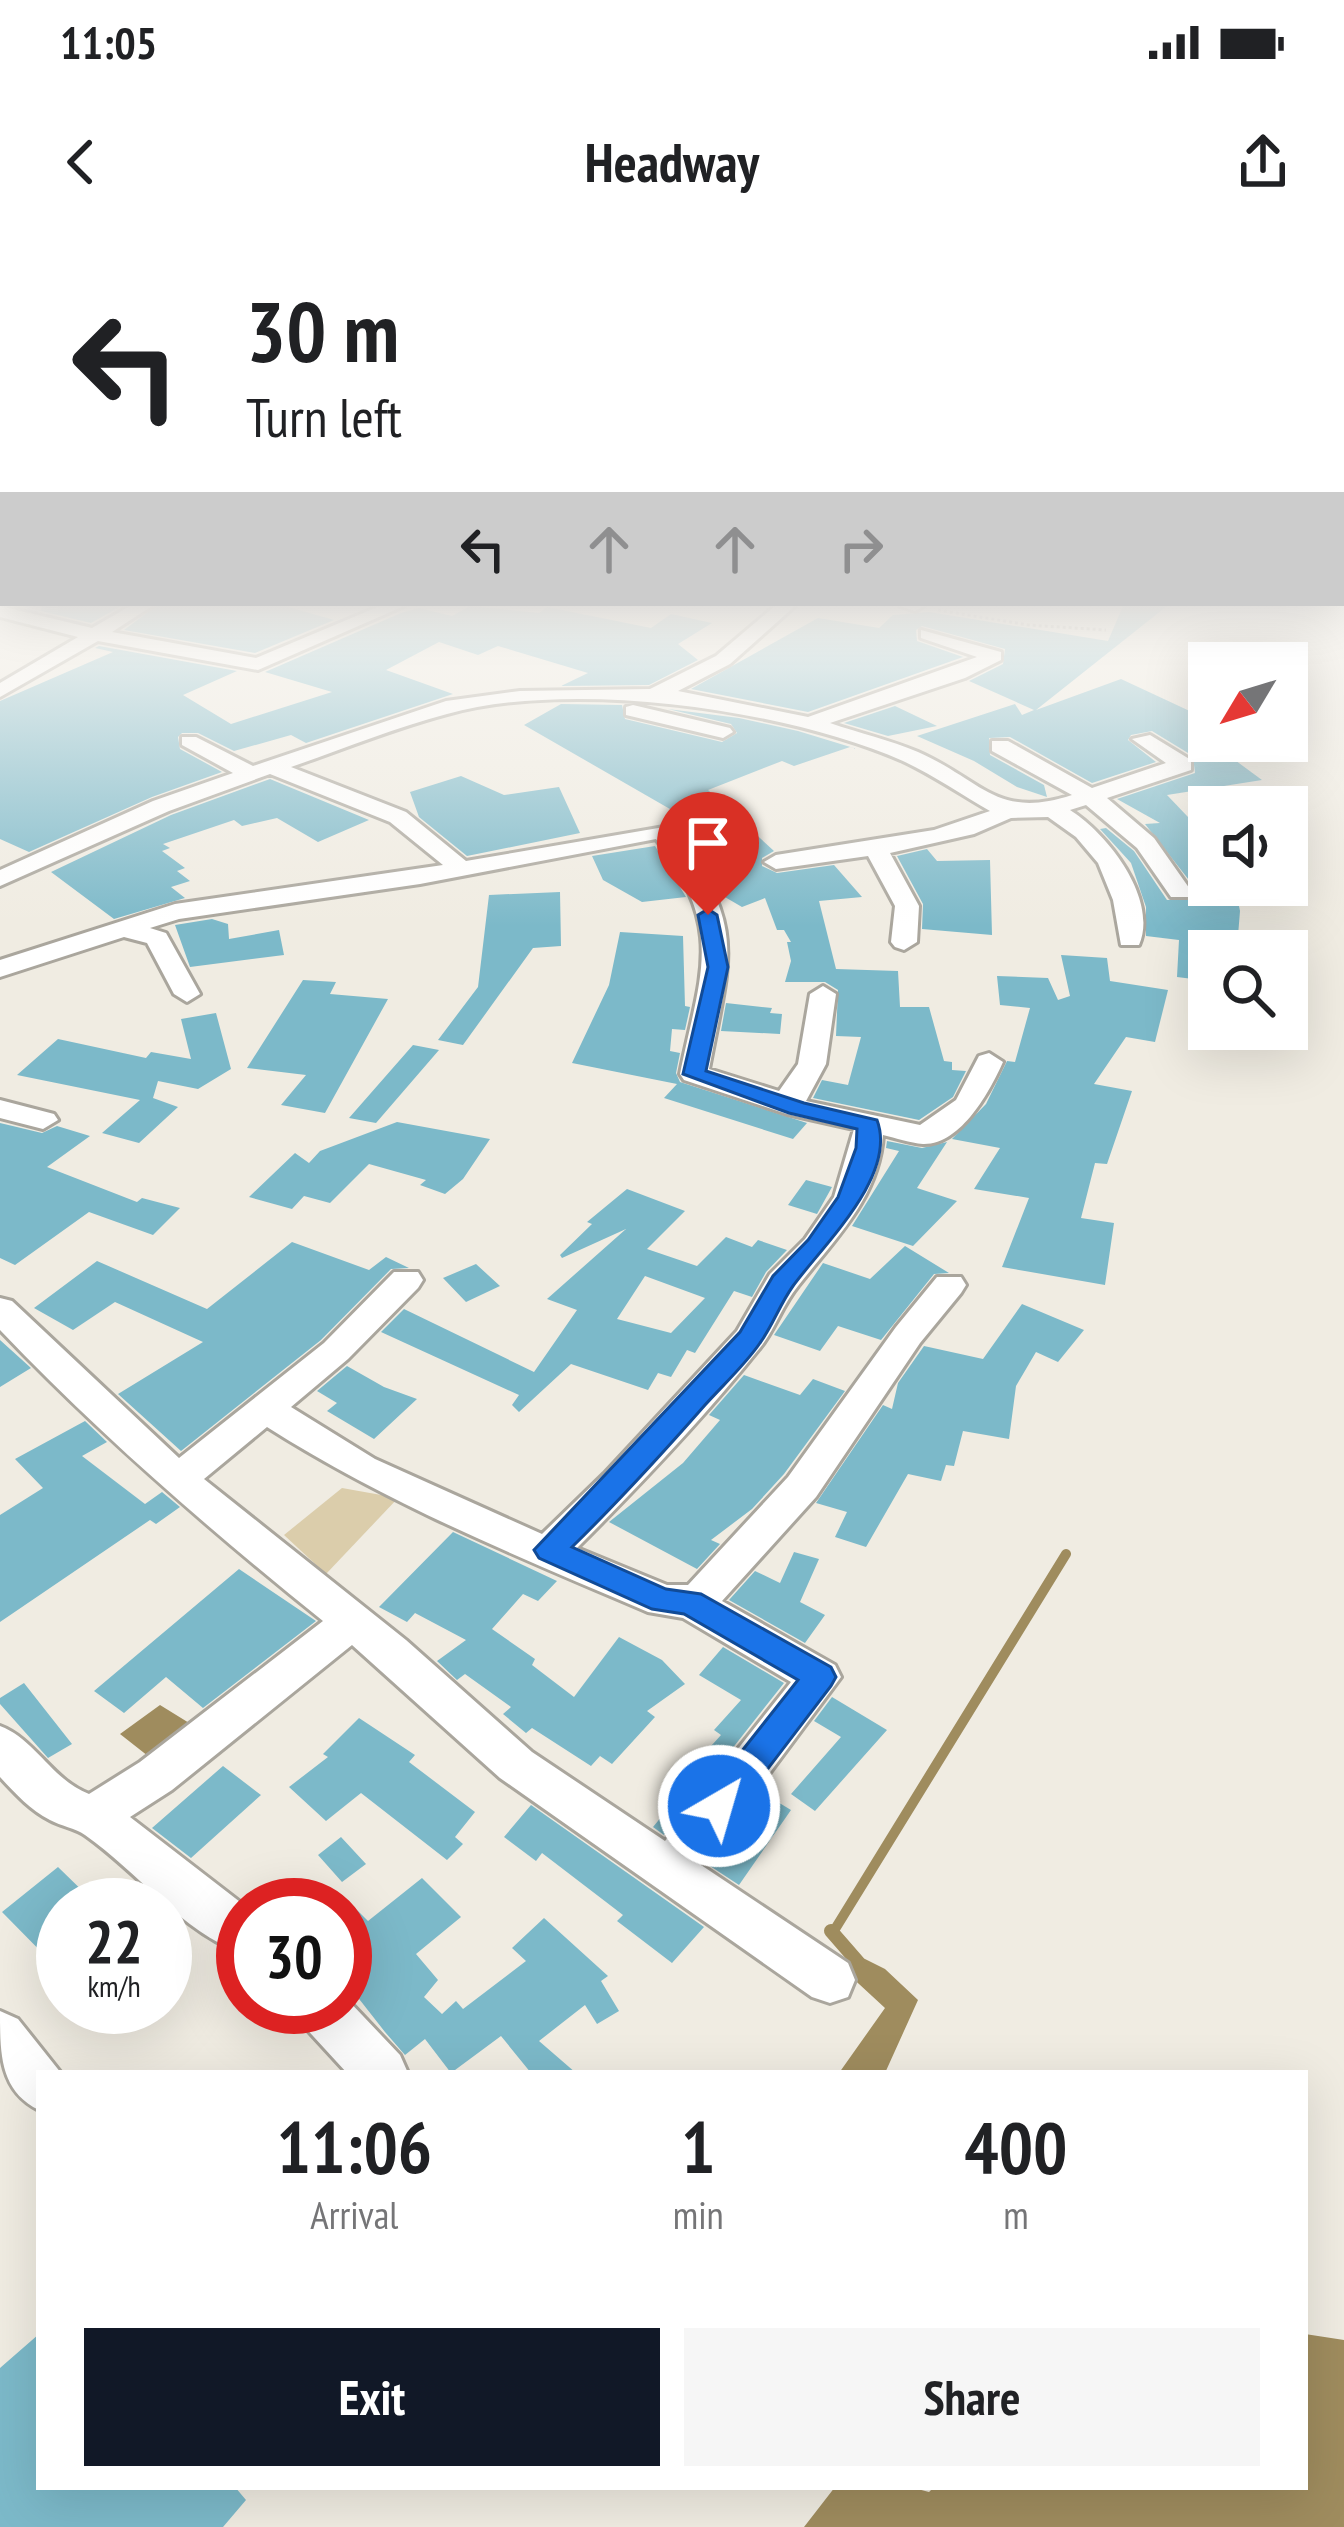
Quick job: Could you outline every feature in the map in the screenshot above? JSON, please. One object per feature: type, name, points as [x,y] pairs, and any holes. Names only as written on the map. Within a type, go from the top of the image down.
[{"type":"street","points":[[0,879],[161,806],[434,713]]},
{"type":"street","points":[[639,713],[723,732]]},
{"type":"street","points":[[755,713],[809,723],[911,757],[1006,812],[1030,814],[1183,765],[1143,740]]},
{"type":"street","points":[[809,723],[840,713]]},
{"type":"street","points":[[189,741],[262,771],[375,803],[423,832],[460,869]]},
{"type":"street","points":[[1000,746],[1093,795],[1146,839],[1180,892]]},
{"type":"street","points":[[1051,808],[1084,832],[1127,892],[1130,940]]},
{"type":"street","points":[[776,862],[959,831],[1006,816],[1006,812]]},
{"type":"street","points":[[0,969],[176,912],[460,869],[662,831],[700,890],[715,940],[718,967],[694,1074],[869,1125],[926,1135],[968,1105],[989,1062]]},
{"type":"street","points":[[875,848],[907,906],[904,942]]},
{"type":"street","points":[[122,929],[158,938],[187,994]]},
{"type":"street","points":[[786,1103],[812,1064],[823,994]]},
{"type":"street","points":[[0,1109],[43,1120]]},
{"type":"street","points":[[550,1550],[618,1484],[750,1338],[782,1282],[817,1246],[850,1197],[867,1148],[869,1125]]},
{"type":"street","points":[[180,1478],[335,1351],[406,1280]]},
{"type":"street","points":[[690,1603],[702,1596],[802,1487],[908,1335],[949,1285]]},
{"type":"street","points":[[3,1316],[98,1410],[516,1766],[830,1980]]},
{"type":"street","points":[[267,1408],[362,1469],[437,1506],[663,1600],[690,1603],[820,1677],[669,1871]]},
{"type":"street","points":[[0,1745],[47,1794],[79,1814],[94,1815],[156,1776],[352,1622]]},
{"type":"street","points":[[94,1815],[216,1913]]},
{"type":"street","points":[[345,2034],[379,2070]]},
{"type":"street","points":[[0,2036],[36,2080]]},
{"type":"shaded area","points":[[342,1488],[398,1498],[326,1574],[284,1535]]},
{"type":"shaded area","points":[[160,1705],[194,1726],[148,1756],[120,1734]]},
{"type":"shaded area","points":[[851,1952],[885,1969],[918,2000],[886,2070],[841,2070],[885,2008],[846,1972]]},
{"type":"shaded area","points":[[1308,2334],[1344,2340],[1344,2527],[804,2527],[833,2490],[1308,2490]]},
{"type":"building","points":[[0,713],[212,713],[231,724],[267,713],[397,713],[306,743],[291,735],[234,751],[198,733],[182,733],[180,749],[222,772],[152,797],[29,852],[0,839]]},
{"type":"building","points":[[546,713],[624,713],[625,719],[722,742],[737,733],[731,724],[684,713],[697,713],[798,731],[857,749],[850,747],[794,766],[782,761],[708,790],[774,851],[762,858],[762,866],[777,873],[834,865],[862,897],[819,901],[836,969],[898,971],[900,1007],[929,1007],[944,1061],[952,1062],[952,1070],[966,1071],[953,1097],[919,1120],[813,1098],[822,1080],[848,1085],[861,1037],[836,1036],[838,990],[825,982],[785,982],[791,961],[787,942],[791,942],[784,930],[777,930],[765,898],[742,907],[718,893],[690,841],[677,829],[696,824],[524,725]]},
{"type":"building","points":[[875,713],[909,713],[937,726],[888,736],[844,723]]},
{"type":"building","points":[[988,713],[1188,713],[1188,753],[1152,731],[1131,735],[1128,740],[1156,762],[1092,783],[1010,737],[989,738],[990,755],[1044,785],[1047,797],[1017,787],[974,761],[917,736]]},
{"type":"building","points":[[1194,762],[1238,762],[1262,780],[1188,786],[1188,792],[1167,795],[1188,817],[1188,879],[1145,824],[1160,823],[1117,799],[1195,773]]},
{"type":"building","points":[[461,776],[504,795],[559,787],[580,833],[467,856],[419,817],[410,792]]},
{"type":"building","points":[[270,779],[369,820],[318,842],[277,818],[242,826],[234,820],[163,844],[170,848],[162,851],[185,868],[177,871],[190,881],[171,887],[185,898],[114,919],[51,872],[171,815]]},
{"type":"building","points":[[1106,828],[1134,851],[1167,900],[1188,899],[1188,906],[1239,906],[1238,930],[1188,930],[1188,978],[1177,977],[1179,940],[1146,936],[1146,907],[1131,863],[1100,829]]},
{"type":"building","points":[[655,846],[686,897],[642,902],[603,880],[592,856]]},
{"type":"building","points":[[927,849],[937,861],[990,860],[992,935],[922,929],[923,904],[897,856]]},
{"type":"building","points":[[560,892],[561,946],[533,948],[463,1045],[438,1040],[478,987],[489,895]]},
{"type":"building","points":[[212,919],[228,924],[229,939],[279,930],[284,955],[190,967],[175,925]]},
{"type":"building","points":[[620,932],[683,936],[685,1006],[690,1007],[685,1030],[672,1029],[670,1051],[680,1053],[676,1073],[680,1082],[807,1123],[793,1139],[664,1098],[677,1084],[572,1063],[609,985]]},
{"type":"building","points":[[1061,955],[1107,958],[1110,981],[1168,990],[1155,1042],[1126,1037],[1094,1084],[1132,1091],[1107,1164],[1095,1163],[1081,1218],[1114,1223],[1105,1285],[1002,1267],[1029,1198],[974,1189],[1000,1148],[952,1139],[986,1104],[1007,1061],[1015,1062],[1030,1008],[1000,1005],[997,976],[1048,978],[1058,1000],[1070,996]]},
{"type":"building","points":[[303,980],[336,982],[330,994],[388,999],[325,1113],[281,1105],[306,1075],[247,1068]]},
{"type":"building","points":[[726,1003],[772,1008],[770,1013],[782,1014],[780,1034],[721,1031]]},
{"type":"building","points":[[216,1013],[231,1069],[198,1089],[158,1081],[153,1098],[178,1107],[139,1143],[102,1133],[140,1100],[17,1075],[58,1039],[146,1058],[151,1052],[191,1059],[181,1019]]},
{"type":"building","points":[[413,1045],[439,1050],[376,1123],[349,1118]]},
{"type":"building","points":[[397,1122],[490,1139],[463,1179],[445,1194],[420,1185],[426,1180],[369,1164],[330,1203],[304,1196],[292,1209],[249,1197],[295,1153],[309,1163],[320,1151]]},
{"type":"building","points":[[0,1123],[42,1133],[57,1126],[90,1136],[47,1167],[137,1202],[142,1198],[180,1208],[153,1235],[89,1212],[15,1265],[0,1258]]},
{"type":"building","points":[[887,1141],[922,1148],[947,1142],[917,1188],[957,1201],[913,1246],[852,1226],[899,1151],[886,1148]]},
{"type":"building","points":[[806,1180],[832,1187],[817,1214],[788,1205]]},
{"type":"building","points":[[627,1189],[685,1211],[647,1249],[697,1266],[726,1237],[752,1247],[758,1240],[787,1250],[766,1272],[752,1297],[734,1291],[695,1353],[687,1350],[671,1377],[658,1373],[648,1390],[571,1364],[519,1412],[512,1405],[519,1395],[381,1332],[404,1309],[534,1372],[577,1310],[547,1299],[626,1229],[562,1258],[592,1224],[587,1222]],"holes":[[[645,1276],[705,1298],[671,1333],[617,1319]]]},
{"type":"building","points":[[292,1242],[369,1270],[386,1257],[409,1268],[391,1269],[321,1340],[181,1451],[118,1394],[203,1342],[115,1302],[73,1330],[34,1308],[97,1261],[207,1309]]},
{"type":"building","points":[[905,1246],[949,1273],[934,1274],[881,1340],[838,1326],[820,1351],[774,1335],[823,1263],[870,1279]]},
{"type":"building","points":[[476,1264],[500,1286],[466,1302],[443,1278]]},
{"type":"building","points":[[1022,1304],[1084,1330],[1058,1362],[1036,1352],[1016,1386],[1009,1439],[963,1431],[954,1466],[946,1465],[941,1481],[908,1474],[866,1547],[835,1537],[847,1512],[816,1503],[883,1405],[892,1409],[898,1383],[924,1346],[983,1359]]},
{"type":"building","points":[[0,1340],[31,1368],[0,1387]]},
{"type":"building","points":[[347,1366],[417,1399],[374,1439],[327,1411],[337,1403],[317,1391]]},
{"type":"building","points":[[744,1375],[800,1395],[813,1379],[845,1391],[784,1474],[752,1509],[711,1540],[720,1544],[697,1569],[609,1522],[683,1463],[720,1420],[709,1415]]},
{"type":"building","points":[[85,1421],[107,1442],[82,1456],[145,1504],[162,1492],[180,1507],[156,1524],[150,1520],[0,1622],[0,1515],[43,1488],[15,1459]]},
{"type":"building","points":[[453,1532],[557,1581],[538,1601],[523,1594],[492,1629],[535,1659],[532,1665],[574,1697],[619,1637],[662,1660],[685,1684],[647,1711],[655,1717],[612,1764],[600,1756],[591,1766],[532,1728],[526,1733],[503,1714],[511,1707],[465,1674],[457,1680],[437,1661],[466,1640],[415,1613],[407,1622],[379,1607]]},
{"type":"building","points":[[794,1552],[819,1559],[800,1602],[825,1615],[805,1643],[729,1600],[755,1571],[780,1583]]},
{"type":"building","points":[[239,1569],[316,1621],[203,1708],[166,1677],[124,1713],[94,1691]]},
{"type":"building","points":[[723,1647],[784,1683],[664,1835],[653,1827],[681,1793],[673,1788],[721,1735],[714,1730],[741,1700],[699,1675]]},
{"type":"building","points":[[24,1683],[72,1744],[48,1758],[0,1704],[0,1698]]},
{"type":"building","points":[[832,1697],[887,1730],[815,1811],[791,1794],[841,1737],[814,1721]]},
{"type":"building","points":[[359,1718],[415,1755],[409,1762],[475,1812],[455,1837],[463,1844],[447,1860],[361,1793],[326,1821],[289,1787],[328,1757],[323,1754]]},
{"type":"building","points":[[223,1766],[261,1795],[191,1858],[152,1828]]},
{"type":"building","points":[[761,1792],[791,1810],[739,1885],[707,1864]]},
{"type":"building","points":[[531,1805],[704,1927],[672,1963],[617,1921],[623,1915],[542,1853],[536,1861],[504,1837]]},
{"type":"building","points":[[341,1837],[366,1864],[347,1878],[338,1878],[318,1855]]},
{"type":"building","points":[[58,1867],[69,1878],[44,1878]]},
{"type":"building","points":[[422,1878],[461,1917],[416,1954],[438,1980],[424,1997],[442,2014],[456,2001],[463,2009],[526,1961],[512,1948],[544,1918],[608,1976],[601,1981],[619,2011],[597,2024],[585,2005],[539,2041],[573,2070],[529,2070],[501,2036],[449,2070],[425,2039],[405,2055],[372,2015],[372,1918]]},
{"type":"building","points":[[36,1885],[36,1947],[2,1912]]},
{"type":"building","points":[[36,2337],[36,2490],[238,2490],[246,2500],[223,2527],[0,2527],[0,2368]]},
{"type":"waterway","points":[[833,1933],[1066,1554]]},
{"type":"waterway","points":[[833,1933],[858,1962]]},
{"type":"route","points":[[708,915],[718,967],[694,1074],[797,1108],[869,1125],[867,1148],[850,1197],[817,1246],[782,1282],[750,1338],[618,1484],[550,1550],[663,1600],[690,1603],[820,1677],[719,1806]]}]
